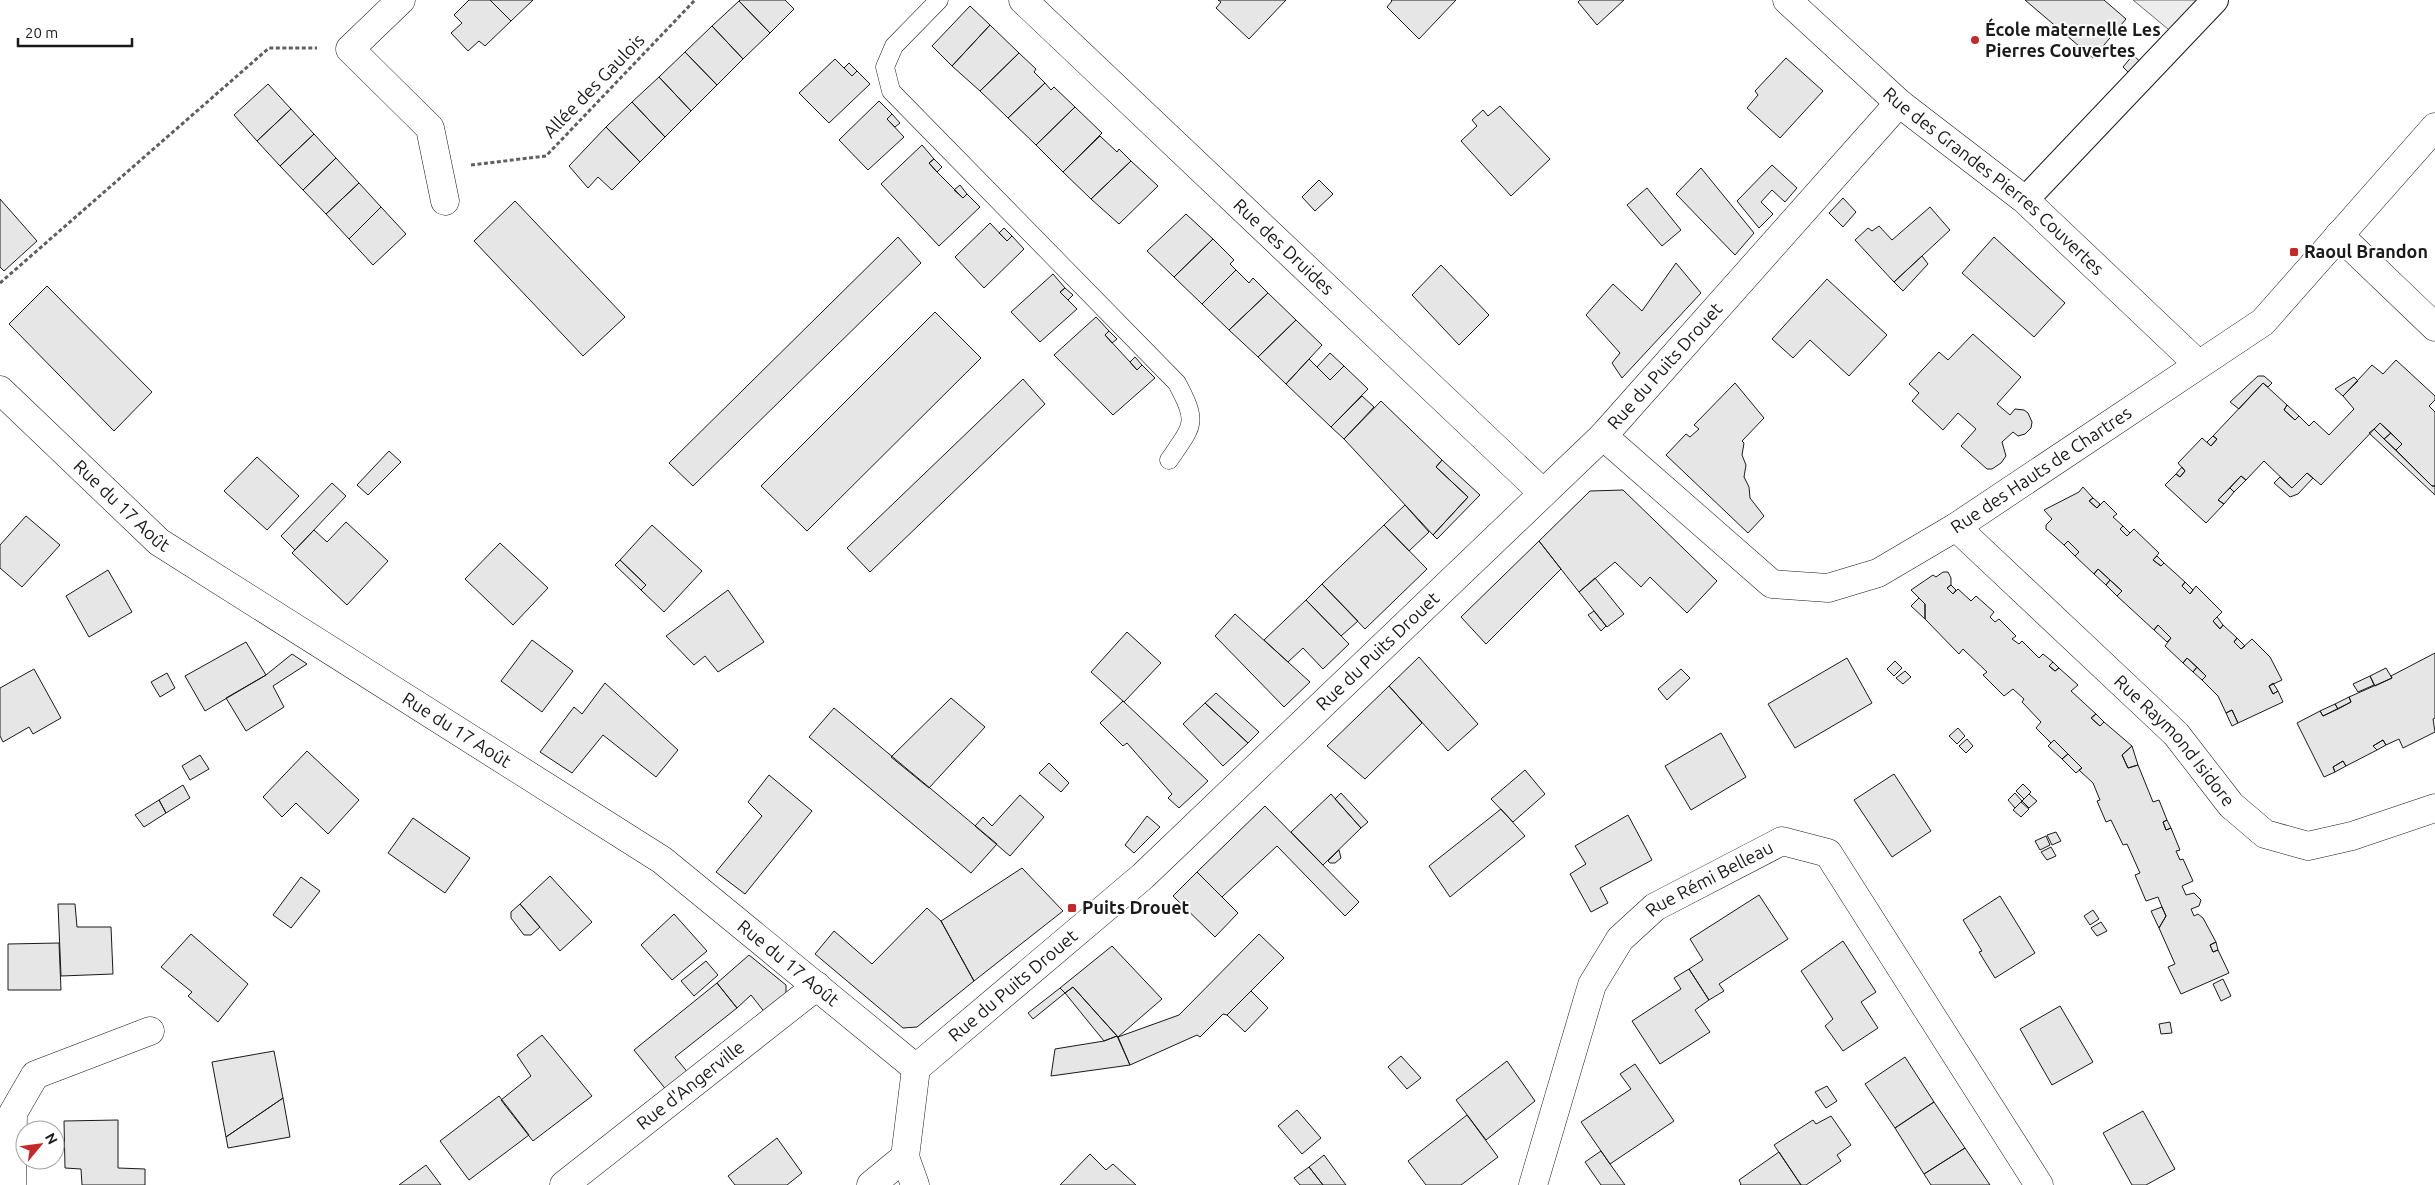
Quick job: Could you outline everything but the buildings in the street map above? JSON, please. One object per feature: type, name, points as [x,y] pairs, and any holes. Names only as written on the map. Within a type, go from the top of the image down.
[{"type":"street","points":[[401,0],[350,49],[430,128],[445,201]]},
{"type":"street","name":"Rue des Druides","points":[[1023,0],[1543,493]]},
{"type":"street","name":"Rue des Grandes Pierres Couvertes","points":[[1787,0],[1899,103],[2025,200],[2198,364]]},
{"type":"street","points":[[2025,200],[2215,0]]},
{"type":"street","name":"Rue du Puits Drouet","points":[[916,1068],[1143,876],[1603,436],[1899,103]]},
{"type":"street","name":"Rue des Hauts de Chartres","points":[[1603,436],[1772,584],[1828,588],[1878,573],[1956,527],[2091,439],[2198,364],[2263,322],[2435,127]]},
{"type":"street","points":[[2338,235],[2435,327]]},
{"type":"street","name":"Rue du 17 Août","points":[[0,390],[159,542],[662,860],[916,1068]]},
{"type":"street","name":"Rue Raymond Isidore","points":[[1956,527],[2176,734],[2231,805],[2265,834],[2308,846],[2352,836],[2435,808]]},
{"type":"street","name":"Rue Rémi Belleau","points":[[1533,1185],[1592,985],[1620,939],[1655,907],[1782,841],[1828,853],[2039,1185]]},
{"type":"street","name":"Rue d'Angerville","points":[[564,1185],[817,986]]},
{"type":"street","points":[[12,1185],[13,1113],[35,1076],[150,1031]]},
{"type":"street","points":[[915,1185],[905,1157],[916,1068]]},
{"type":"street","points":[[871,1185],[905,1157]]},
{"type":"lane","points":[[939,0],[894,46],[885,67],[891,91],[1177,383],[1191,409],[1190,431],[1169,460]]},
{"type":"path","name":"Allée des Gaulois","points":[[438,169],[546,156],[696,0]]},
{"type":"path","points":[[0,283],[269,48],[350,49]]},
{"type":"shaded area","points":[[2133,0],[2206,0],[2174,34]]},
{"type":"place","name":"École maternelle Les Pierres Couvertes","points":[[1975,40]]},
{"type":"place","name":"Raoul Brandon","points":[[2294,252]]},
{"type":"place","name":"Puits Drouet","points":[[1072,908]]}]
